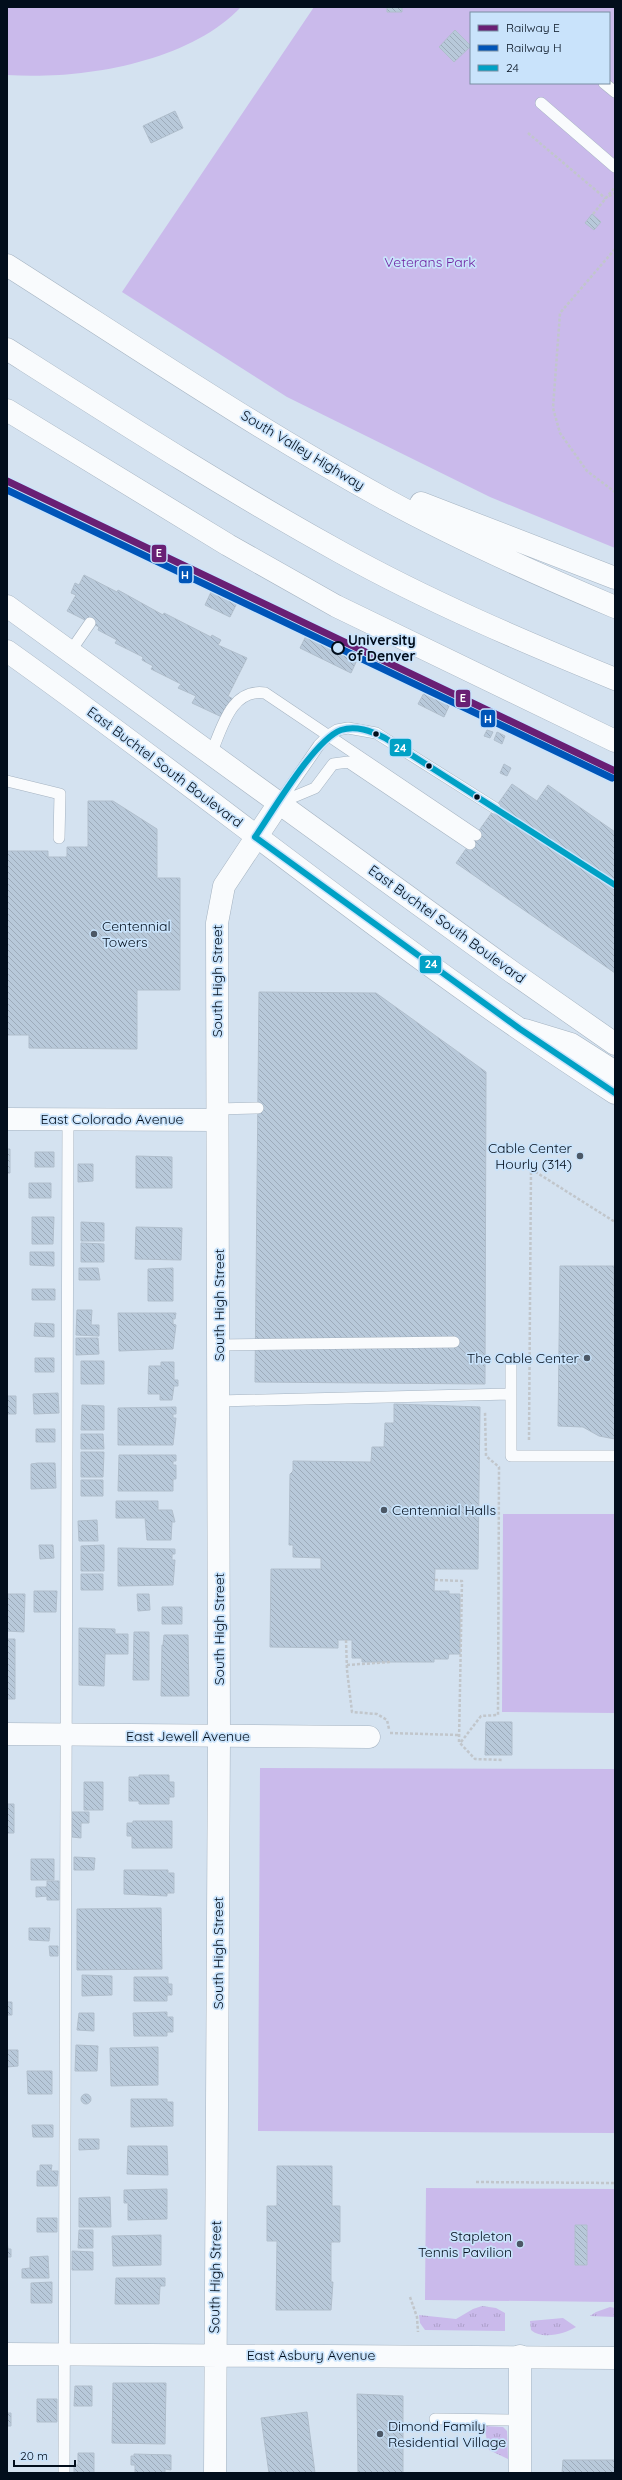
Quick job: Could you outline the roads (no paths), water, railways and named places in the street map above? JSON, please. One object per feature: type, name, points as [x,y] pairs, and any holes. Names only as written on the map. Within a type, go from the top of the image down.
[{"type":"main road","name":"South Valley Highway","points":[[7,265],[286,441],[424,519],[499,556],[615,607]]},
{"type":"main road","points":[[7,349],[209,476],[341,553],[468,616],[615,679]]},
{"type":"main road","points":[[7,410],[280,575],[399,638],[615,741]]},
{"type":"main road","points":[[286,441],[435,509],[615,578]]},
{"type":"main road","name":"East Buchtel South Boulevard","points":[[7,606],[518,977],[615,1044]]},
{"type":"main road","name":"East Buchtel South Boulevard","points":[[7,651],[93,712],[255,837],[520,1029],[615,1093]]},
{"type":"main road","points":[[471,672],[615,730]]},
{"type":"main road","name":"South High Street","points":[[215,2473],[214,2354],[220,1736],[220,1401],[217,1114],[217,914],[224,886],[255,837],[279,803]]},
{"type":"main road","points":[[520,1029],[571,1044],[615,1072]]},
{"type":"main road","name":"East Colorado Avenue","points":[[7,1119],[68,1119],[217,1114]]},
{"type":"main road","name":"East Jewell Avenue","points":[[7,1734],[220,1736],[379,1735]]},
{"type":"main road","name":"East Asbury Avenue","points":[[7,2354],[520,2356],[615,2358]]},
{"type":"main road","points":[[520,2356],[520,2473]]},
{"type":"lane","points":[[605,84],[615,92]]},
{"type":"lane","points":[[541,103],[615,167]]},
{"type":"lane","points":[[70,652],[90,623]]},
{"type":"lane","points":[[211,754],[232,707],[242,696],[249,693],[265,693],[272,696],[329,735],[473,839],[348,762],[333,764],[314,788],[279,803]]},
{"type":"lane","points":[[279,803],[319,745],[329,735],[337,730],[348,728],[376,733],[495,808]]},
{"type":"lane","points":[[7,781],[16,785],[60,794],[60,838]]},
{"type":"lane","points":[[217,1114],[258,1108]]},
{"type":"lane","points":[[64,2473],[68,1119]]},
{"type":"lane","points":[[219,1345],[454,1342]]},
{"type":"lane","points":[[511,1360],[511,1456],[615,1456]]},
{"type":"lane","points":[[220,1401],[511,1394]]},
{"type":"lane","points":[[434,2419],[520,2420]]},
{"type":"rail line","name":"E","points":[[7,481],[615,771]]},
{"type":"rail line","name":"H","points":[[7,490],[612,778]]},
{"type":"place","name":"University of Denver","points":[[338,648]]},
{"type":"place","name":"Centennial Towers","points":[[94,934]]},
{"type":"place","name":"Cable Center Hourly (314)","points":[[580,1156]]},
{"type":"place","name":"The Cable Center","points":[[587,1358]]},
{"type":"place","name":"Centennial Halls","points":[[384,1510]]},
{"type":"place","name":"Stapleton Tennis Pavilion","points":[[520,2244]]},
{"type":"place","name":"Dimond Family Residential Village","points":[[380,2434]]},
{"type":"park label","name":"Veterans Park","points":[[430,262]]}]
